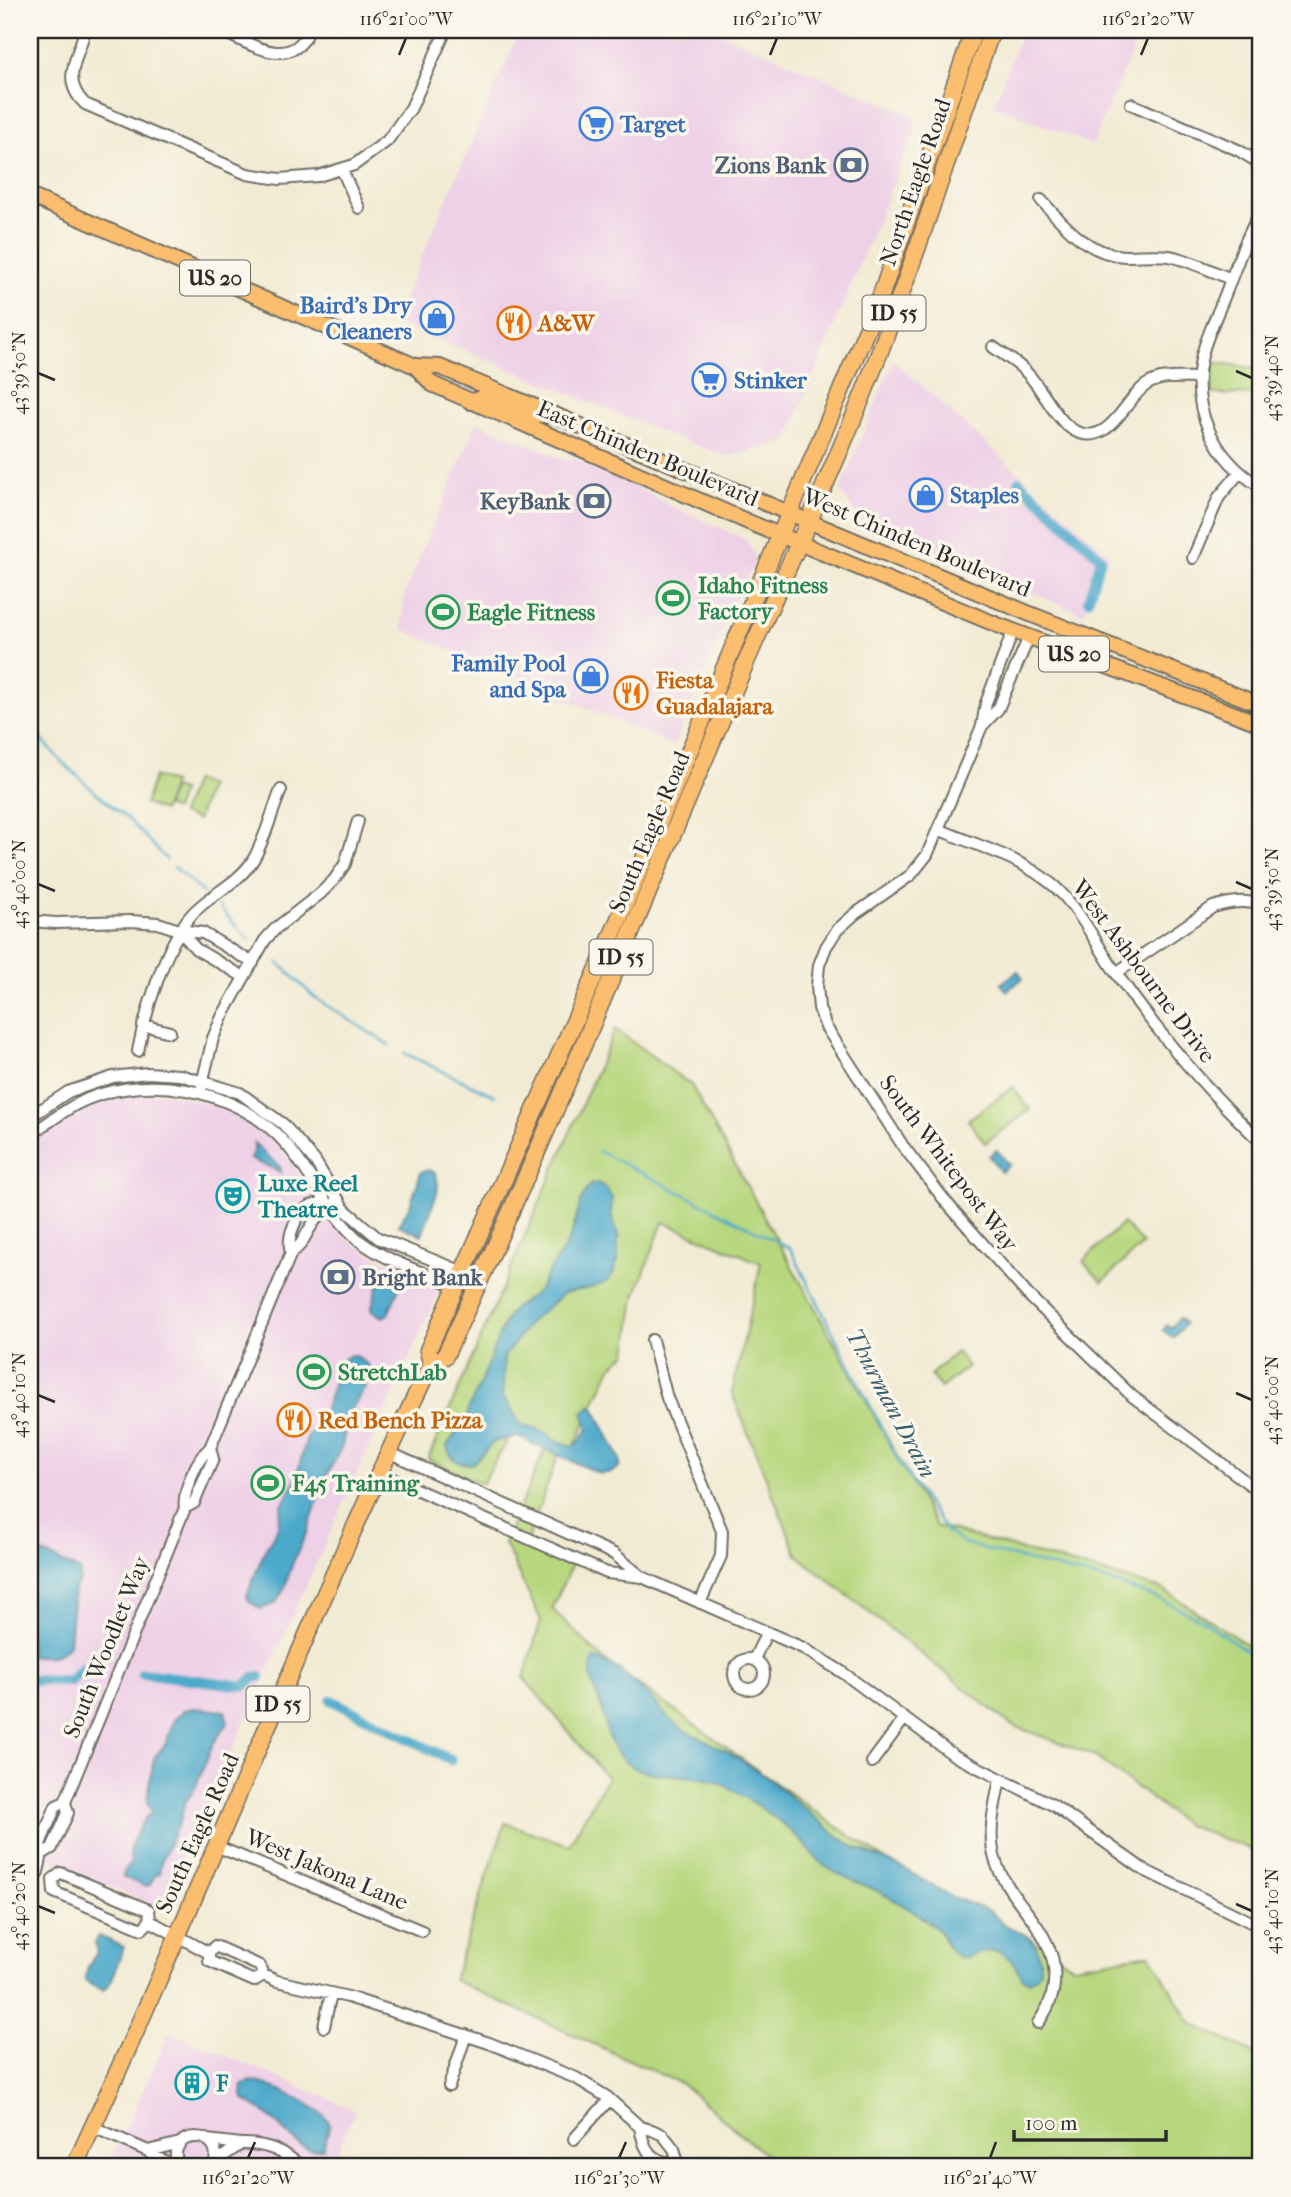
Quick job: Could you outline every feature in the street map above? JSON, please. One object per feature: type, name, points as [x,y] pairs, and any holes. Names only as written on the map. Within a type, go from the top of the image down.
[{"type":"highway","name":"North Eagle Road","points":[[780,534],[890,270],[974,30]]},
{"type":"highway","name":"North Eagle Road","points":[[799,543],[870,378],[992,30]]},
{"type":"highway","name":"South Eagle Road","points":[[431,1364],[428,1350],[603,955],[780,534]]},
{"type":"highway","name":"South Eagle Road","points":[[74,2167],[388,1452],[431,1364],[445,1356],[469,1303],[799,543]]},
{"type":"highway","points":[[546,1129],[541,1117],[543,1108],[596,988],[605,965],[603,955]]},
{"type":"highway","points":[[469,1303],[466,1296],[468,1287],[527,1151],[523,1135]]},
{"type":"main road","name":"East Chinden Boulevard","points":[[30,196],[415,366],[432,384],[471,402],[799,543],[1029,638],[1261,724]]},
{"type":"main road","name":"West Chinden Boulevard","points":[[415,366],[440,367],[1089,638],[1261,705]]},
{"type":"main road","points":[[471,402],[486,396],[533,415],[559,415]]},
{"type":"street","points":[[85,30],[72,73],[72,85],[85,104],[247,174],[293,180],[342,170],[377,150],[396,131],[411,108],[446,30]]},
{"type":"street","points":[[219,30],[266,50],[280,53],[295,49],[305,39],[309,30]]},
{"type":"street","points":[[1131,104],[1238,150],[1261,163]]},
{"type":"street","points":[[342,170],[359,208]]},
{"type":"street","points":[[1041,200],[1072,233],[1099,251],[1126,256],[1172,257],[1231,279]]},
{"type":"street","points":[[1261,212],[1206,344],[1198,379],[1200,402],[1211,436],[1224,456],[1261,487]]},
{"type":"street","points":[[993,347],[1027,372],[1064,422],[1075,431],[1087,433],[1108,429],[1147,384],[1167,378],[1198,379]]},
{"type":"street","points":[[1193,558],[1219,497],[1240,472]]},
{"type":"street","name":"South Whitepost Way","points":[[1013,631],[986,703],[982,726],[940,830],[927,855],[911,875],[855,914],[837,930],[819,965],[819,1008],[827,1027],[903,1146],[954,1211],[1027,1294],[1132,1396],[1261,1493]]},
{"type":"street","name":"South Whitepost Way","points":[[982,726],[998,709],[1029,638]]},
{"type":"street","points":[[138,1051],[152,994],[180,930],[193,912],[231,883],[253,860],[281,790]]},
{"type":"street","points":[[199,1094],[218,1027],[265,940],[334,880],[345,864],[358,821]]},
{"type":"street","name":"West Ashbourne Drive","points":[[940,830],[1031,869],[1056,888],[1158,1029],[1203,1083],[1261,1142]]},
{"type":"street","points":[[1116,973],[1213,907],[1228,902],[1253,902],[1261,905]]},
{"type":"street","points":[[30,921],[158,923],[203,933],[253,962]]},
{"type":"street","points":[[180,930],[196,949],[244,978]]},
{"type":"street","points":[[143,1025],[170,1032]]},
{"type":"street","points":[[30,1117],[68,1092],[113,1077],[147,1073],[202,1081],[240,1093],[284,1124],[315,1161],[333,1202]]},
{"type":"street","points":[[30,1135],[76,1104],[108,1094],[150,1087],[183,1088],[223,1100],[258,1119],[284,1141],[333,1202],[378,1237],[460,1279]]},
{"type":"street","name":"South Woodlet Way","points":[[291,1253],[288,1243],[293,1225],[302,1213],[315,1204],[333,1202]]},
{"type":"street","name":"South Woodlet Way","points":[[30,1891],[34,1869],[42,1854],[52,1848],[68,1813],[65,1802],[186,1508],[194,1503],[213,1459],[210,1448],[291,1253],[301,1246],[312,1224],[323,1216],[333,1202]]},
{"type":"street","points":[[652,1340],[667,1398],[722,1531],[720,1556],[700,1603]]},
{"type":"street","points":[[388,1452],[614,1554],[642,1577],[827,1661],[955,1756],[1054,1805],[1144,1870],[1261,1927]]},
{"type":"street","points":[[379,1473],[607,1573],[642,1577]]},
{"type":"street","points":[[754,1659],[767,1632]]},
{"type":"street","points":[[872,1762],[904,1719]]},
{"type":"street","points":[[1000,1779],[991,1828],[994,1856],[1006,1885],[1042,1932],[1055,1974],[1051,2001],[1038,2022]]},
{"type":"street","name":"West Jakona Lane","points":[[216,1846],[422,1931]]},
{"type":"street","points":[[34,1869],[53,1879]]},
{"type":"street","points":[[53,1879],[61,1873],[149,1910],[150,1921]]},
{"type":"street","points":[[53,1879],[54,1892],[142,1929],[150,1921]]},
{"type":"street","points":[[30,1891],[30,1900]]},
{"type":"street","points":[[150,1921],[209,1953]]},
{"type":"street","points":[[215,1945],[260,1966],[263,1975],[254,1981],[209,1961],[209,1953],[215,1945]]},
{"type":"street","points":[[263,1975],[466,2035],[576,2078],[609,2099],[640,2127],[652,2130],[669,2140],[680,2165]]},
{"type":"street","points":[[324,2027],[331,1993]]},
{"type":"street","points":[[449,2085],[466,2035]]},
{"type":"street","points":[[574,2139],[609,2099]]},
{"type":"street","points":[[93,2127],[178,2166]]},
{"type":"street","points":[[640,2127],[643,2145],[650,2154],[662,2161],[680,2165]]},
{"type":"street","points":[[148,2151],[193,2137],[266,2145],[280,2151],[302,2167]]},
{"type":"street","points":[[206,2140],[214,2147],[214,2165]]},
{"type":"street","points":[[178,2166],[176,2154],[180,2143]]},
{"type":"street","points":[[214,2165],[241,2144]]},
{"type":"shaded area","points":[[520,30],[713,30],[912,115],[916,127],[787,441],[728,457],[394,321]]},
{"type":"shaded area","points":[[1022,30],[1141,30],[1092,145],[994,105]]},
{"type":"shaded area","points":[[893,360],[1109,554],[1084,614],[865,524],[840,491]]},
{"type":"shaded area","points":[[477,422],[565,460],[577,459],[745,539],[755,554],[754,565],[742,585],[674,745],[402,629],[404,594]]},
{"type":"shaded area","points":[[161,1092],[213,1104],[240,1115],[266,1133],[285,1154],[332,1222],[348,1239],[370,1254],[422,1276],[434,1283],[439,1292],[165,1898],[155,1906],[60,1865],[30,1846],[30,1138],[69,1114],[100,1101],[126,1095]]},
{"type":"shaded area","points":[[170,2032],[355,2110],[331,2167],[107,2167]]},
{"type":"green space","points":[[1213,362],[1261,369],[1261,397],[1212,394]]},
{"type":"green space","points":[[154,776],[173,783],[163,811],[145,804]]},
{"type":"green space","points":[[194,780],[209,786],[197,820],[181,814]]},
{"type":"green space","points":[[173,788],[182,791],[175,810],[166,807]]},
{"type":"green space","points":[[615,1029],[691,1085],[936,1526],[1162,1589],[1261,1654],[1261,1853],[1186,1825],[1093,1755],[1011,1725],[797,1555],[732,1393],[761,1263],[663,1222],[635,1297],[627,1353],[611,1367],[575,1445],[558,1456],[525,1546],[572,1564],[552,1609],[603,1659],[914,1879],[1027,1936],[1073,1966],[1150,1954],[1191,2023],[1261,2057],[1261,2167],[779,2167],[682,2084],[453,1980],[505,1823],[569,1845],[607,1778],[524,1678],[541,1620],[504,1543],[550,1438],[510,1436],[482,1484],[428,1459]]},
{"type":"green space","points":[[1013,1087],[1030,1110],[985,1143],[968,1120]]},
{"type":"green space","points":[[1123,1223],[1143,1244],[1102,1282],[1083,1261]]},
{"type":"green space","points":[[956,1352],[968,1366],[941,1388],[930,1375]]},
{"type":"water","points":[[1018,971],[1023,978],[1007,991],[1001,984]]},
{"type":"water","points":[[254,1143],[280,1167],[281,1172],[250,1159]]},
{"type":"water","points":[[997,1150],[1009,1165],[1001,1172],[989,1156]]},
{"type":"water","points":[[428,1170],[435,1173],[438,1184],[422,1235],[398,1225],[410,1206],[421,1172]]},
{"type":"water","points":[[597,1183],[605,1187],[612,1198],[611,1214],[618,1235],[618,1260],[614,1272],[607,1282],[564,1293],[530,1322],[504,1357],[503,1396],[522,1426],[547,1433],[554,1440],[573,1446],[588,1429],[583,1412],[590,1406],[594,1407],[620,1459],[620,1466],[612,1472],[600,1474],[516,1436],[494,1442],[472,1464],[459,1462],[450,1454],[447,1446],[468,1415],[507,1318],[540,1288],[571,1235],[587,1189]]},
{"type":"water","points":[[381,1275],[401,1284],[388,1314],[383,1317],[371,1310]]},
{"type":"water","points":[[1179,1318],[1185,1324],[1173,1338],[1163,1330],[1167,1325],[1171,1328]]},
{"type":"water","points":[[351,1355],[369,1366],[365,1387],[348,1416],[342,1446],[323,1483],[308,1530],[284,1589],[275,1604],[260,1609],[249,1601],[247,1595],[265,1550],[277,1530],[282,1505],[295,1481],[306,1441],[325,1409],[339,1367],[344,1359]]},
{"type":"water","points":[[30,1547],[80,1571],[80,1580],[74,1589],[69,1644],[57,1655],[30,1656]]},
{"type":"water","points":[[594,1658],[619,1669],[655,1702],[667,1717],[684,1730],[730,1753],[765,1776],[856,1848],[899,1866],[952,1897],[990,1911],[1003,1924],[1024,1934],[1036,1945],[1040,1959],[1040,1970],[1036,1977],[1029,1981],[1023,1979],[1010,1959],[999,1952],[984,1951],[959,1957],[929,1922],[889,1897],[829,1869],[785,1826],[726,1786],[702,1778],[646,1772],[624,1761],[610,1739],[592,1680],[591,1666]]},
{"type":"water","points":[[194,1708],[225,1711],[228,1723],[213,1744],[195,1788],[185,1803],[161,1862],[159,1874],[156,1873],[146,1887],[123,1877],[131,1864],[130,1847],[144,1819],[152,1812],[147,1801],[154,1758],[166,1743],[174,1720],[184,1710]]},
{"type":"water","points":[[99,1936],[124,1947],[109,1985],[103,1990],[85,1980],[88,1967],[98,1951],[95,1943]]},
{"type":"water","points":[[251,2081],[271,2086],[295,2097],[325,2117],[330,2124],[323,2148],[315,2150],[301,2145],[269,2116],[242,2097],[243,2084]]},
{"type":"waterway","points":[[1019,481],[1101,558],[1088,600]]},
{"type":"waterway","name":"Thurman Drain","points":[[30,730],[38,735],[62,762],[129,820],[167,860]]},
{"type":"waterway","name":"Thurman Drain","points":[[174,867],[203,893]]},
{"type":"waterway","name":"Thurman Drain","points":[[218,906],[249,940]]},
{"type":"waterway","name":"Thurman Drain","points":[[279,963],[314,997],[389,1045]]},
{"type":"waterway","name":"Thurman Drain","points":[[404,1053],[495,1096]]},
{"type":"waterway","name":"Thurman Drain","points":[[598,1151],[790,1248],[901,1466],[948,1533],[968,1545],[1111,1582],[1160,1599],[1204,1621],[1261,1661]]},
{"type":"waterway","points":[[30,1680],[70,1681],[82,1668],[96,1669]]},
{"type":"waterway","points":[[142,1673],[244,1686],[260,1677]]},
{"type":"waterway","points":[[331,1700],[451,1760]]},
{"type":"place","name":"Target","points":[[596,124]]},
{"type":"place","name":"Zions Bank","points":[[851,165]]},
{"type":"place","name":"Baird's Dry Cleaners","points":[[437,318]]},
{"type":"place","name":"A&W","points":[[514,323]]},
{"type":"place","name":"Stinker","points":[[709,380]]},
{"type":"place","name":"Staples","points":[[926,495]]},
{"type":"place","name":"KeyBank","points":[[594,501]]},
{"type":"place","name":"Idaho Fitness Factory","points":[[673,598]]},
{"type":"place","name":"Eagle Fitness","points":[[443,612]]},
{"type":"place","name":"Family Pool and Spa","points":[[591,676]]},
{"type":"place","name":"Fiesta Guadalajara","points":[[631,693]]},
{"type":"place","name":"Luxe Reel Theatre","points":[[233,1196]]},
{"type":"place","name":"Bright Bank","points":[[338,1277]]},
{"type":"place","name":"StretchLab","points":[[314,1372]]},
{"type":"place","name":"Red Bench Pizza","points":[[294,1420]]},
{"type":"place","name":"F45 Training","points":[[268,1483]]},
{"type":"place","name":"F","points":[[192,2083]]}]
